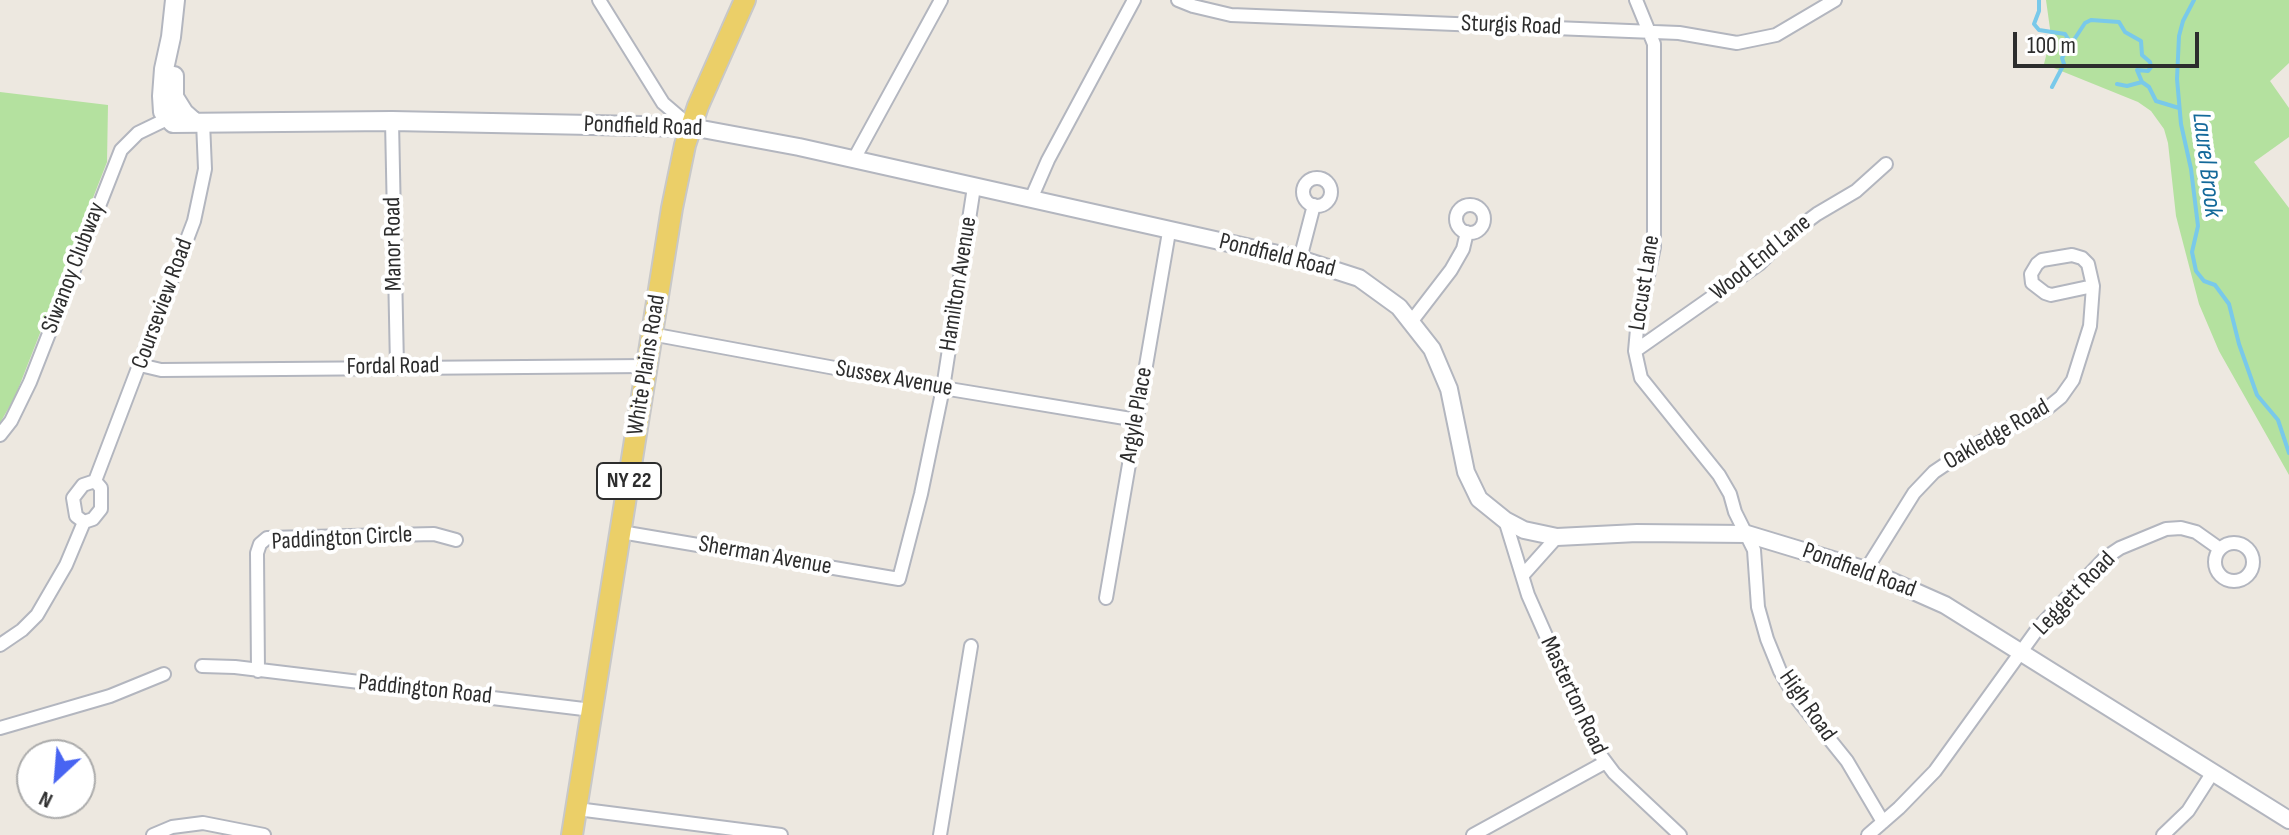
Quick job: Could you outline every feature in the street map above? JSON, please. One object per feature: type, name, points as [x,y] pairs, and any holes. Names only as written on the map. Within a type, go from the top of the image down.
[{"type":"main road","points":[[167,119],[163,112],[162,96],[175,0]]},
{"type":"main road","name":"White Plains Road","points":[[572,835],[672,208],[691,127],[716,61],[745,0]]},
{"type":"main road","points":[[171,37],[175,66],[174,97],[184,113],[198,122]]},
{"type":"main road","name":"Pondfield Road","points":[[167,119],[181,124],[392,121],[691,127]]},
{"type":"street","points":[[599,0],[663,103],[691,127]]},
{"type":"street","points":[[854,159],[941,0]]},
{"type":"street","points":[[1031,199],[1048,160],[1134,0]]},
{"type":"street","name":"Sturgis Road","points":[[1178,0],[1231,15],[1679,33],[1737,43],[1754,42],[1776,35],[1798,25],[1835,0]]},
{"type":"street","name":"Locust Lane","points":[[1636,0],[1654,44],[1654,247],[1635,351],[1641,378],[1719,475],[1747,534]]},
{"type":"street","name":"Siwanoy Clubway","points":[[0,435],[11,421],[30,382],[121,150],[129,138],[167,119]]},
{"type":"street","name":"Manor Road","points":[[392,121],[397,367]]},
{"type":"street","name":"Courseview Road","points":[[95,481],[194,221],[205,169],[198,122]]},
{"type":"street","name":"Pondfield Road","points":[[691,127],[854,159],[1300,259],[1359,278],[1399,307],[1432,349],[1449,389],[1466,472],[1479,499],[1505,520],[1524,530],[1557,537],[1637,533],[1747,534],[1866,570],[1945,605],[2289,820]]},
{"type":"street","name":"Wood End Lane","points":[[1635,351],[1759,264],[1786,237],[1856,191],[1886,164]]},
{"type":"street","name":"Hamilton Avenue","points":[[904,570],[943,388],[974,187]]},
{"type":"street","points":[[1300,259],[1314,205]]},
{"type":"street","name":"Argyle Place","points":[[1106,598],[1169,232]]},
{"type":"street","points":[[1411,322],[1451,270],[1463,249],[1467,232]]},
{"type":"street","points":[[2075,256],[2088,264],[2093,286],[2051,295],[2032,283],[2031,274],[2042,260],[2075,256]]},
{"type":"street","name":"Oakledge Road","points":[[1866,570],[1914,493],[1934,472],[1971,447],[2045,410],[2061,397],[2079,367],[2090,326],[2093,286]]},
{"type":"street","name":"Sussex Avenue","points":[[651,334],[1137,420]]},
{"type":"street","name":"Fordal Road","points":[[140,365],[161,370],[646,366]]},
{"type":"street","name":"Courseview Road","points":[[84,522],[76,516],[73,498],[83,485],[95,481]]},
{"type":"street","name":"Courseview Road","points":[[0,645],[37,615],[66,565],[84,522],[98,516],[101,488],[95,481]]},
{"type":"street","name":"Masterton Road","points":[[1505,520],[1528,595],[1604,763],[1680,835]]},
{"type":"street","name":"Leggett Road","points":[[1868,835],[1935,771],[2058,605],[2105,558],[2120,548],[2166,529],[2181,528],[2196,532],[2220,549]]},
{"type":"street","name":"Sherman Avenue","points":[[621,532],[895,579],[899,579],[904,570]]},
{"type":"street","name":"Paddington Circle","points":[[258,671],[257,553],[260,544],[267,538],[434,534],[456,540]]},
{"type":"street","name":"High Road","points":[[1747,534],[1754,550],[1754,575],[1761,618],[1780,671],[1794,695],[1847,761],[1883,822]]},
{"type":"street","points":[[1523,575],[1557,537]]},
{"type":"street","points":[[940,835],[971,646]]},
{"type":"street","name":"Paddington Road","points":[[202,666],[592,710]]},
{"type":"street","points":[[0,728],[110,696],[164,674]]},
{"type":"street","points":[[1473,835],[1604,763]]},
{"type":"street","points":[[2163,835],[2188,811],[2213,772]]},
{"type":"street","points":[[577,809],[781,835]]},
{"type":"street","points":[[153,835],[194,823],[264,835]]},
{"type":"green space","points":[[2046,0],[2289,0],[2289,63],[2270,81],[2289,108],[2289,137],[2254,162],[2289,208],[2289,475],[2219,351],[2199,304],[2176,216],[2164,129],[2151,111],[2138,102],[2044,64],[2051,36]]},
{"type":"green space","points":[[0,92],[108,105],[107,162],[15,397],[0,423]]},
{"type":"waterway","points":[[2039,0],[2034,24],[2039,30],[2065,34],[2072,45]]},
{"type":"waterway","name":"Laurel Brook","points":[[2194,0],[2179,36],[2177,79],[2181,124],[2191,169],[2198,226],[2192,252],[2196,271],[2204,281],[2215,285],[2229,304],[2257,395],[2278,420],[2289,453]]},
{"type":"waterway","points":[[2052,87],[2064,64],[2062,58],[2085,23],[2091,20],[2119,22],[2125,32],[2141,41],[2142,55],[2150,62],[2148,71],[2137,70],[2142,82],[2149,87],[2156,101],[2179,108]]},
{"type":"waterway","points":[[2117,84],[2127,86],[2142,82]]}]
